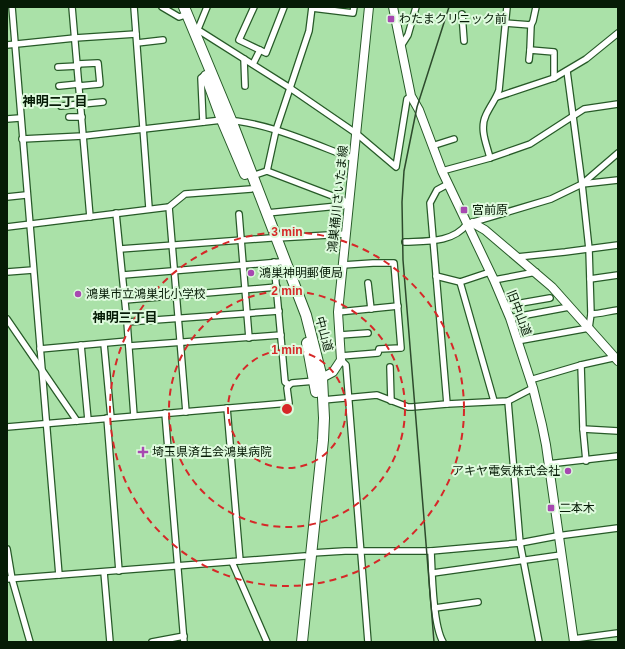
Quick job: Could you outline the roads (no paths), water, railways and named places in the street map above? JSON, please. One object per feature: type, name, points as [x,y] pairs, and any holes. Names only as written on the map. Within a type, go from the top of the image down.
[{"type":"highway","name":"中山道","points":[[182,10],[195,28],[251,188],[274,238],[306,315],[318,380],[317,431],[302,642]]},
{"type":"highway","name":"中山道","points":[[182,10],[205,75],[252,176],[266,212],[274,238],[277,262],[294,296],[323,400],[323,440],[296,642]]},
{"type":"main road","name":"鴻巣桶川さいたま線","points":[[341,358],[338,312],[369,7]]},
{"type":"main road","name":"旧中山道","points":[[393,7],[411,96],[419,110],[442,171],[470,224],[510,318],[531,384],[542,424],[573,641]]},
{"type":"main road","points":[[470,224],[485,230],[536,272],[552,287],[617,359]]},
{"type":"main road","points":[[318,380],[333,372],[341,358]]},
{"type":"street","points":[[12,7],[26,195],[58,575]]},
{"type":"street","points":[[72,7],[90,217]]},
{"type":"street","points":[[134,7],[149,208]]},
{"type":"street","points":[[162,7],[179,17],[182,10]]},
{"type":"street","points":[[207,7],[195,28],[290,88],[357,134],[396,167],[407,99],[411,96]]},
{"type":"street","points":[[254,7],[239,40],[266,53],[284,7]]},
{"type":"street","points":[[267,171],[276,130],[309,30],[312,7],[353,13],[354,7]]},
{"type":"street","points":[[401,46],[408,35],[416,7]]},
{"type":"street","points":[[490,158],[483,124],[485,116],[497,97],[499,90],[507,7]]},
{"type":"street","points":[[529,60],[531,25],[536,7]]},
{"type":"street","points":[[462,14],[464,42]]},
{"type":"street","points":[[505,22],[531,25]]},
{"type":"street","points":[[497,97],[554,78],[586,60],[618,33]]},
{"type":"street","points":[[7,45],[136,34]]},
{"type":"street","points":[[137,43],[163,40]]},
{"type":"street","points":[[253,64],[260,50]]},
{"type":"street","points":[[530,50],[554,52],[554,78]]},
{"type":"street","points":[[244,59],[245,86]]},
{"type":"street","points":[[58,68],[98,63],[100,77],[100,84],[59,86]]},
{"type":"street","points":[[517,340],[589,328],[591,314],[589,249],[567,71]]},
{"type":"street","points":[[203,122],[201,78],[205,75]]},
{"type":"street","points":[[61,106],[103,102]]},
{"type":"street","points":[[442,171],[490,158],[530,144],[584,109],[618,104]]},
{"type":"street","points":[[69,117],[82,117]]},
{"type":"street","points":[[7,119],[20,118]]},
{"type":"street","points":[[22,139],[83,136],[143,128],[227,120],[276,130],[354,159]]},
{"type":"street","points":[[432,146],[454,138]]},
{"type":"street","points":[[405,242],[448,239],[470,224],[551,198],[582,184],[618,153]]},
{"type":"street","points":[[252,176],[267,171],[343,200],[348,205]]},
{"type":"street","points":[[582,184],[618,180]]},
{"type":"street","points":[[447,404],[430,203],[437,190],[448,184]]},
{"type":"street","points":[[7,227],[169,206],[184,194],[251,188]]},
{"type":"street","points":[[7,197],[26,195]]},
{"type":"street","points":[[266,212],[348,205]]},
{"type":"street","points":[[169,206],[186,412]]},
{"type":"street","points":[[116,213],[123,275],[134,416]]},
{"type":"street","points":[[239,214],[249,338]]},
{"type":"street","points":[[120,249],[346,234]]},
{"type":"street","points":[[517,257],[618,245]]},
{"type":"street","points":[[7,427],[289,404],[288,385],[285,382],[281,335],[277,287],[277,262],[123,275]]},
{"type":"street","points":[[343,265],[394,263],[401,348],[379,349],[378,353],[341,358],[346,365],[368,642]]},
{"type":"street","points":[[7,272],[33,270]]},
{"type":"street","points":[[436,276],[460,282],[490,272]]},
{"type":"street","points":[[494,280],[536,272]]},
{"type":"street","points":[[590,279],[618,275]]},
{"type":"street","points":[[460,282],[494,401]]},
{"type":"street","points":[[368,283],[371,309]]},
{"type":"street","points":[[125,300],[176,294],[277,287]]},
{"type":"street","points":[[504,306],[550,298]]},
{"type":"street","points":[[338,312],[398,306]]},
{"type":"street","points":[[510,318],[569,307]]},
{"type":"street","points":[[591,314],[602,314],[606,311],[618,310]]},
{"type":"street","points":[[127,322],[279,311]]},
{"type":"street","points":[[7,319],[76,421]]},
{"type":"street","points":[[340,335],[368,333]]},
{"type":"street","points":[[40,349],[81,345],[180,342],[281,335]]},
{"type":"street","points":[[104,344],[119,570]]},
{"type":"street","points":[[81,345],[88,420]]},
{"type":"street","points":[[323,400],[377,395],[408,407],[508,401],[531,384],[581,365],[617,359]]},
{"type":"street","points":[[581,365],[583,429],[586,460]]},
{"type":"street","points":[[390,367],[391,401]]},
{"type":"street","points":[[288,385],[292,383],[318,380]]},
{"type":"street","points":[[508,401],[520,543],[539,642]]},
{"type":"street","points":[[227,408],[240,561]]},
{"type":"street","points":[[152,642],[184,639],[165,413]]},
{"type":"street","points":[[583,429],[618,431]]},
{"type":"street","points":[[548,464],[618,456]]},
{"type":"street","points":[[10,579],[232,562],[345,551],[431,551],[520,543],[618,528]]},
{"type":"street","points":[[7,549],[10,579],[30,642]]},
{"type":"street","points":[[431,551],[435,608],[439,636],[443,642]]},
{"type":"street","points":[[432,573],[561,555]]},
{"type":"street","points":[[232,562],[266,642]]},
{"type":"street","points":[[104,572],[110,642]]},
{"type":"street","points":[[435,608],[478,602]]},
{"type":"street","points":[[573,641],[618,632]]},
{"type":"railway","points":[[434,642],[403,260],[402,202],[404,171],[417,107],[449,7]]},
{"type":"place","name":"わたまクリニック前","points":[[391,19]]},
{"type":"place","name":"宮前原","points":[[464,210]]},
{"type":"place","name":"鴻巣神明郵便局","points":[[251,273]]},
{"type":"place","name":"鴻巣市立鴻巣北小学校","points":[[78,294]]},
{"type":"place","name":"埼玉県済生会鴻巣病院","points":[[143,452]]},
{"type":"place","name":"アキヤ電気株式会社","points":[[568,471]]},
{"type":"place","name":"二本木","points":[[551,508]]},
{"type":"district","name":"神明二丁目","points":[[55,101]]},
{"type":"district","name":"神明三丁目","points":[[125,317]]}]
